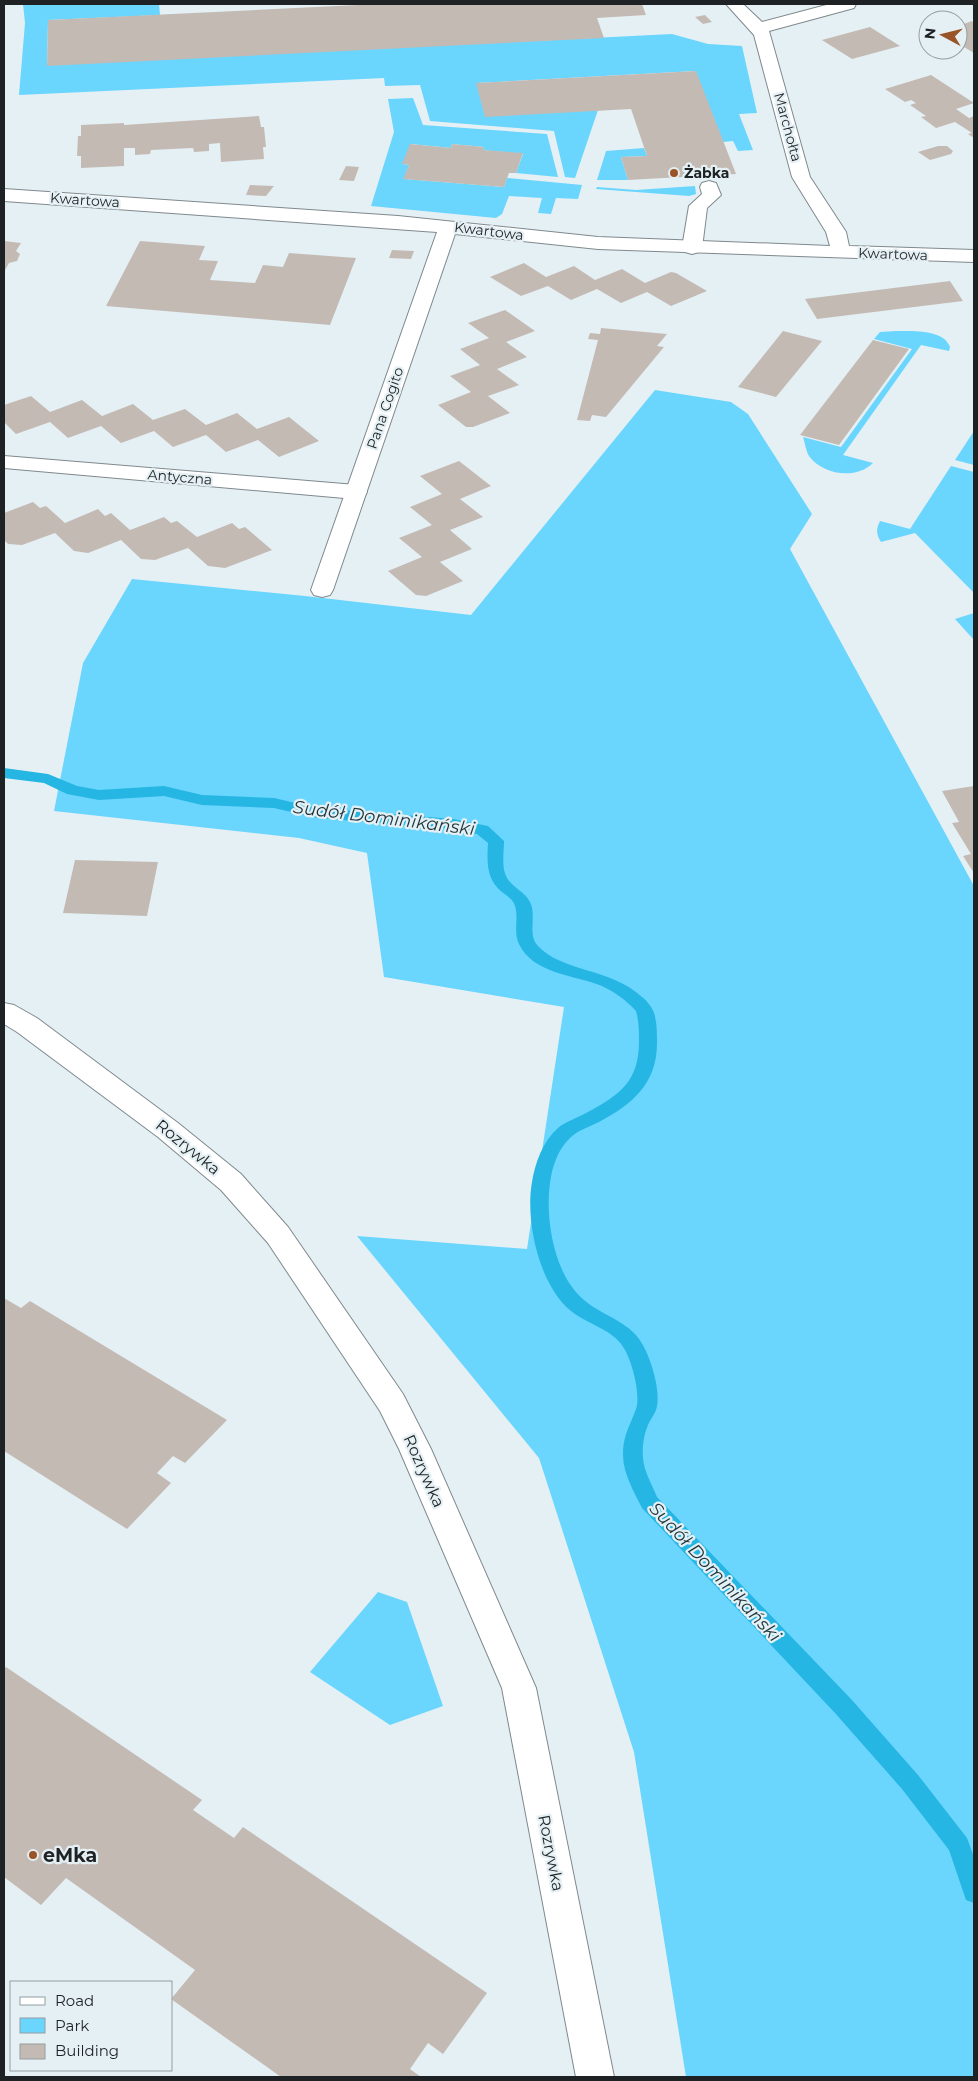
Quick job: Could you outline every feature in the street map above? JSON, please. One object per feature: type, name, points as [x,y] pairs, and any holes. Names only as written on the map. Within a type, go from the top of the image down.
[{"type":"street","name":"Marchołta","points":[[734,4],[759,28],[772,63],[786,124],[802,177],[809,192],[836,232],[841,252]]},
{"type":"street","points":[[759,28],[848,4]]},
{"type":"street","points":[[692,248],[698,206],[712,195],[709,187]]},
{"type":"street","name":"Kwartowa","points":[[4,195],[448,227],[598,243],[692,248],[974,256]]},
{"type":"street","name":"Pana Cogito","points":[[322,590],[448,227]]},
{"type":"street","name":"Antyczna","points":[[4,462],[356,492]]},
{"type":"street","name":"Rozrywka","points":[[4,1012],[27,1025],[168,1130],[231,1182],[278,1235],[392,1403],[415,1449],[519,1688],[596,2077]]},
{"type":"green space","points":[[23,4],[159,4],[160,15],[48,20],[47,65],[672,34],[708,44],[742,46],[757,113],[739,114],[753,150],[738,151],[733,141],[723,142],[695,71],[477,83],[598,110],[575,178],[565,177],[554,131],[430,121],[420,85],[385,86],[384,78],[19,95],[25,23]]},
{"type":"green space","points":[[413,98],[423,125],[547,134],[558,177],[516,173],[523,154],[483,150],[484,147],[452,144],[451,148],[411,144],[403,164],[409,165],[404,179],[504,187],[507,178],[582,185],[578,199],[556,198],[551,214],[538,213],[542,198],[509,196],[502,214],[496,218],[371,206],[394,132],[388,99]]},
{"type":"green space","points":[[644,148],[647,156],[621,157],[628,180],[597,180],[606,151]]},
{"type":"green space","points":[[695,186],[696,194],[689,196],[596,189],[597,187],[636,190]]},
{"type":"green space","points":[[918,331],[934,334],[947,341],[950,347],[949,351],[921,345],[843,455],[873,463],[858,472],[849,473],[840,473],[823,468],[809,456],[803,437],[841,447],[912,349],[874,339],[880,332]]},
{"type":"green space","points":[[655,390],[731,402],[748,414],[812,514],[790,549],[974,886],[974,2077],[686,2077],[634,1752],[539,1458],[357,1236],[527,1249],[564,1007],[384,977],[367,853],[299,838],[54,811],[83,663],[132,579],[471,615]]},
{"type":"green space","points":[[974,431],[974,465],[955,460]]},
{"type":"green space","points":[[951,466],[974,472],[974,593],[915,533],[881,542],[877,534],[880,521],[910,529]]},
{"type":"green space","points":[[974,613],[974,640],[955,619]]},
{"type":"green space","points":[[378,1592],[407,1602],[443,1706],[390,1725],[310,1672]]},
{"type":"building","points":[[378,4],[642,4],[646,15],[597,18],[604,38],[47,66],[48,20]]},
{"type":"building","points":[[705,15],[712,22],[703,24],[695,17]]},
{"type":"building","points":[[972,21],[974,23],[974,53],[968,49],[968,22]]},
{"type":"building","points":[[870,27],[900,46],[852,59],[822,40]]},
{"type":"building","points":[[696,71],[736,174],[628,180],[621,157],[647,156],[631,109],[485,117],[476,83]]},
{"type":"building","points":[[931,75],[974,103],[956,109],[969,118],[974,116],[974,138],[968,134],[972,133],[955,122],[936,128],[921,117],[926,116],[910,105],[916,103],[911,100],[905,102],[885,89]]},
{"type":"building","points":[[259,116],[261,127],[264,127],[266,147],[263,147],[264,159],[221,162],[220,143],[209,144],[209,151],[194,152],[193,148],[151,150],[150,154],[135,155],[135,148],[124,148],[124,166],[81,168],[81,156],[77,156],[78,136],[81,136],[81,125],[124,123],[124,125]]},
{"type":"building","points":[[410,144],[451,148],[452,144],[484,147],[483,150],[523,153],[516,173],[509,173],[504,187],[403,179],[409,165],[402,164]]},
{"type":"building","points":[[938,146],[947,146],[953,151],[951,154],[930,160],[918,152]]},
{"type":"building","points":[[346,166],[359,167],[354,181],[339,180]]},
{"type":"building","points":[[250,185],[274,186],[266,196],[246,195]]},
{"type":"building","points":[[4,241],[21,243],[16,251],[20,254],[17,261],[9,263],[4,272]]},
{"type":"building","points":[[140,241],[205,246],[199,260],[218,261],[210,280],[255,283],[263,265],[283,267],[289,253],[356,258],[330,325],[106,306]]},
{"type":"building","points":[[392,250],[414,251],[411,259],[389,258]]},
{"type":"building","points":[[524,263],[546,277],[574,266],[595,280],[622,269],[645,283],[671,272],[707,291],[671,306],[647,292],[621,303],[597,289],[571,300],[548,286],[521,296],[490,277]]},
{"type":"building","points":[[950,281],[963,301],[817,319],[805,299]]},
{"type":"building","points":[[505,310],[535,331],[506,342],[527,357],[497,369],[519,385],[488,396],[510,413],[473,427],[466,427],[438,405],[471,392],[450,376],[480,365],[460,349],[489,338],[468,323]]},
{"type":"building","points":[[601,328],[667,334],[657,346],[664,347],[606,417],[592,415],[590,421],[577,420],[598,340],[588,339],[590,333],[600,334]]},
{"type":"building","points":[[783,331],[822,341],[776,397],[738,387]]},
{"type":"building","points":[[873,340],[909,349],[839,445],[800,435]]},
{"type":"building","points":[[31,396],[50,412],[82,400],[102,416],[133,404],[153,420],[185,409],[206,425],[237,413],[257,429],[289,417],[319,441],[279,457],[258,440],[226,452],[206,435],[173,447],[154,431],[121,443],[101,426],[68,438],[50,422],[16,434],[4,422],[4,405]]},
{"type":"building","points":[[459,461],[491,486],[460,499],[483,517],[450,530],[472,549],[440,562],[463,581],[426,596],[416,595],[388,571],[422,557],[399,538],[432,525],[410,507],[442,494],[420,476]]},
{"type":"building","points":[[33,502],[40,508],[46,506],[65,523],[98,509],[105,516],[111,513],[130,530],[164,517],[171,523],[177,521],[197,537],[232,523],[239,529],[245,527],[272,550],[225,568],[208,566],[188,548],[155,560],[141,559],[121,540],[88,553],[74,551],[55,533],[22,545],[8,544],[4,540],[4,513]]},
{"type":"building","points":[[974,786],[974,873],[963,856],[971,854],[952,823],[959,822],[942,791]]},
{"type":"building","points":[[75,860],[158,862],[147,916],[63,913]]},
{"type":"building","points":[[4,1298],[21,1308],[30,1301],[227,1420],[185,1463],[173,1456],[157,1473],[171,1483],[127,1529],[4,1451]]},
{"type":"building","points":[[6,1667],[202,1800],[193,1810],[234,1838],[243,1827],[487,1993],[443,2054],[428,2043],[410,2069],[421,2077],[281,2077],[172,2000],[195,1970],[66,1878],[41,1905],[4,1877],[4,1669]]},
{"type":"waterway","name":"Sudół Dominikański","points":[[4,773],[48,779],[73,790],[99,795],[164,791],[202,800],[274,803],[317,813],[453,824],[482,830],[496,841],[496,870],[500,881],[520,899],[524,906],[524,936],[532,951],[552,964],[599,978],[622,989],[642,1007],[646,1014],[648,1046],[645,1070],[639,1083],[627,1094],[594,1117],[564,1133],[555,1143],[546,1162],[539,1196],[542,1231],[552,1267],[559,1283],[578,1306],[624,1334],[635,1349],[644,1377],[647,1406],[638,1425],[633,1446],[633,1459],[637,1475],[649,1502],[843,1706],[910,1782],[959,1845],[974,1892]]},
{"type":"place","name":"Żabka","points":[[674,173]]},
{"type":"place","name":"eMka","points":[[33,1855]]}]
